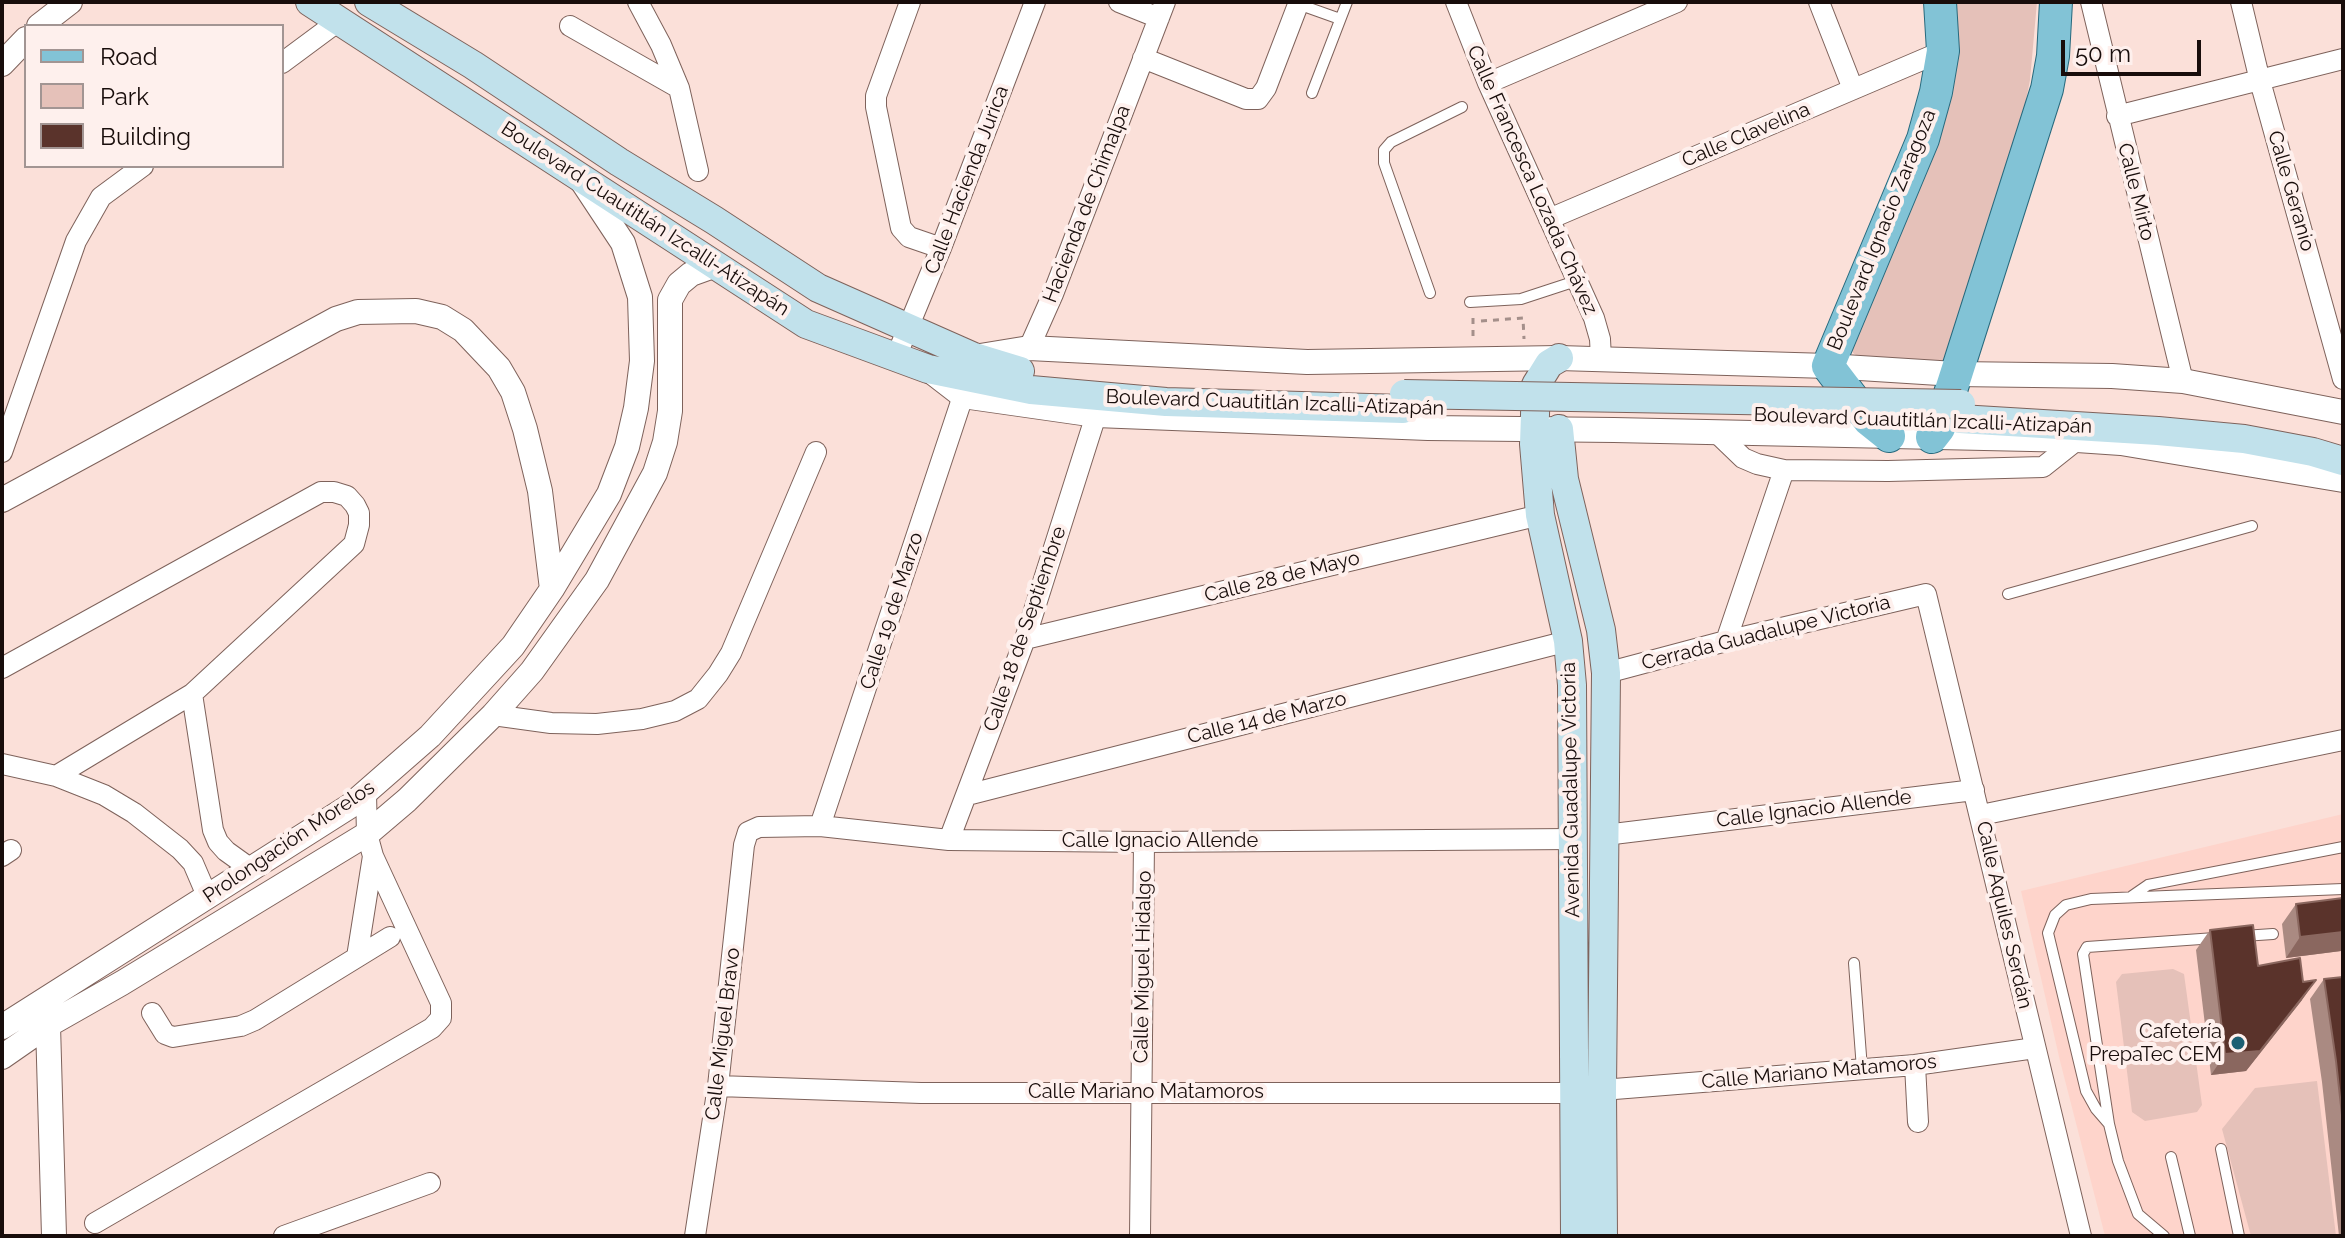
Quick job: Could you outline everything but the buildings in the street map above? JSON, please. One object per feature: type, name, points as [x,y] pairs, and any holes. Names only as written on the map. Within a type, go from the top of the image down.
[{"type":"main road","name":"Boulevard Cuautitlán Izcalli-Atizapán","points":[[310,2],[806,324],[928,369],[1031,371],[1166,388],[1931,403],[2159,413],[2246,422],[2343,442]]},
{"type":"main road","name":"Boulevard Cuautitlán Izcalli-Atizapán","points":[[369,2],[473,65],[818,288],[974,357],[1031,371],[1182,403],[1975,420],[2244,439],[2343,461]]},
{"type":"main road","name":"Boulevard Ignacio Zaragoza","points":[[1889,436],[1869,420],[1828,366],[1923,139],[1943,51],[1940,2]]},
{"type":"main road","points":[[1932,437],[1939,428],[2047,89],[2053,56],[2056,2]]},
{"type":"main road","name":"Avenida Guadalupe Victoria","points":[[1559,358],[1549,364],[1536,385],[1564,479],[1601,630],[1606,673],[1605,835],[1575,1236]]},
{"type":"main road","name":"Avenida Guadalupe Victoria","points":[[1547,429],[1536,472],[1540,515],[1568,641],[1572,685],[1573,839],[1588,1091],[1603,1236]]},
{"type":"street","points":[[42,24],[70,2]]},
{"type":"street","points":[[638,2],[679,88],[698,171]]},
{"type":"street","points":[[910,2],[876,96],[876,107],[901,228],[909,237],[941,248]]},
{"type":"street","name":"Calle Hacienda Jurica","points":[[896,357],[1035,2]]},
{"type":"street","points":[[1119,2],[1162,10]]},
{"type":"street","name":"Calle Francesca Lozada Chávez","points":[[1456,2],[1488,83],[1594,318],[1601,359]]},
{"type":"street","points":[[1488,83],[1677,2]]},
{"type":"street","points":[[1819,2],[1853,89]]},
{"type":"street","name":"Calle Mirto","points":[[2091,2],[2183,381]]},
{"type":"street","name":"Calle Geranio","points":[[2241,2],[2343,379]]},
{"type":"street","points":[[1143,58],[1246,99],[1258,99],[1266,88],[1298,3]]},
{"type":"street","name":"Hacienda de Chimalpa","points":[[1031,371],[1053,294],[1162,10]]},
{"type":"street","points":[[284,62],[340,20]]},
{"type":"street","points":[[570,26],[679,88]]},
{"type":"street","points":[[2,64],[24,41]]},
{"type":"street","name":"Calle Clavelina","points":[[1549,219],[1943,51]]},
{"type":"street","points":[[2117,116],[2343,59]]},
{"type":"street","points":[[2,452],[76,241],[101,197],[140,168]]},
{"type":"street","name":"Prolongación Morelos","points":[[2,1027],[208,898],[366,794],[442,725],[513,646],[552,589],[609,494],[627,447],[642,361],[640,297],[623,243],[576,173]]},
{"type":"street","name":"Prolongación Morelos","points":[[2,1057],[48,1025],[370,845],[407,800],[493,715],[532,671],[597,580],[655,473],[665,442],[670,411],[670,300],[679,284],[691,274],[716,265]]},
{"type":"street","points":[[2,500],[336,319],[358,312],[416,311],[442,317],[463,330],[499,368],[513,392],[540,491],[552,589]]},
{"type":"street","points":[[1031,371],[1559,358],[1828,366],[1955,374],[2112,376],[2183,381],[2343,412]]},
{"type":"street","points":[[928,369],[963,396],[1096,415],[1428,428],[2077,440],[2121,443],[2343,480]]},
{"type":"street","name":"Calle 19 de Marzo","points":[[820,826],[963,396]]},
{"type":"street","name":"Calle 18 de Septiembre","points":[[949,840],[1025,639],[1096,415]]},
{"type":"street","points":[[1717,433],[1743,458],[1784,470],[2043,467],[2077,440]]},
{"type":"street","points":[[493,715],[551,723],[597,724],[642,719],[675,711],[698,699],[731,653],[816,452]]},
{"type":"street","points":[[1726,641],[1784,470]]},
{"type":"street","points":[[2,668],[321,492],[347,496],[355,505],[359,513],[358,535],[354,544],[192,694],[56,776]]},
{"type":"street","name":"Calle 28 de Mayo","points":[[1025,639],[1540,515]]},
{"type":"street","name":"Cerrada Guadalupe Victoria","points":[[1606,673],[1926,594]]},
{"type":"street","name":"Calle Aquiles Serdán","points":[[1926,594],[2081,1236]]},
{"type":"street","name":"Calle 14 de Marzo","points":[[967,795],[1568,641]]},
{"type":"street","points":[[192,694],[213,830],[226,851],[251,869]]},
{"type":"street","points":[[1981,815],[2343,740]]},
{"type":"street","points":[[2,764],[56,776],[104,795],[124,807],[180,849],[197,871],[208,898]]},
{"type":"street","name":"Calle Ignacio Allende","points":[[1605,835],[1974,790]]},
{"type":"street","points":[[357,957],[370,845],[366,794]]},
{"type":"street","name":"Calle Ignacio Allende","points":[[748,832],[759,827],[820,826],[949,840],[1144,842],[1573,839]]},
{"type":"street","points":[[180,849],[213,830]]},
{"type":"street","name":"Calle Miguel Bravo","points":[[695,1236],[718,1086],[744,845],[748,832]]},
{"type":"street","name":"Calle Miguel Hidalgo","points":[[1140,1236],[1144,842]]},
{"type":"street","points":[[95,1223],[432,1028],[441,1018],[441,1003],[370,845]]},
{"type":"street","points":[[152,1013],[165,1034],[173,1037],[241,1026],[390,937]]},
{"type":"street","points":[[48,1025],[54,1236]]},
{"type":"street","name":"Calle Mariano Matamoros","points":[[718,1086],[921,1093],[1588,1091],[1915,1065],[2035,1048]]},
{"type":"street","points":[[1915,1065],[1918,1122]]},
{"type":"street","points":[[287,1235],[430,1183]]},
{"type":"lane","points":[[1312,93],[1347,2]]},
{"type":"lane","points":[[1298,3],[1340,19]]},
{"type":"lane","points":[[1430,293],[1384,163],[1384,150],[1391,142],[1462,107]]},
{"type":"lane","points":[[1471,302],[1521,299],[1576,281]]},
{"type":"lane","points":[[2008,594],[2252,526]]},
{"type":"lane","points":[[2131,898],[2148,885],[2343,847]]},
{"type":"lane","points":[[2109,1124],[2086,1091],[2048,933],[2055,915],[2066,905],[2091,899],[2343,889]]},
{"type":"lane","points":[[2164,1236],[2138,1214],[2118,1161],[2109,1124],[2083,954],[2087,947],[2273,934]]},
{"type":"lane","points":[[1854,963],[1862,1069]]},
{"type":"lane","points":[[2221,1149],[2239,1236]]},
{"type":"lane","points":[[2171,1157],[2190,1236]]},
{"type":"path","points":[[1471,302],[1473,339]]},
{"type":"path","points":[[1481,321],[1523,318],[1524,340]]},
{"type":"shaded area","points":[[2343,814],[2343,1236],[2105,1236],[2021,891]]},
{"type":"green space","points":[[1946,2],[2037,2],[2030,80],[2021,126],[1948,363],[1862,359],[1853,353],[1850,342],[1910,186]]},
{"type":"green space","points":[[2173,969],[2184,974],[2202,1105],[2197,1112],[2145,1121],[2132,1112],[2116,982],[2122,974]]},
{"type":"green space","points":[[2317,1081],[2336,1236],[2251,1236],[2222,1129],[2255,1088]]},
{"type":"place","name":"Cafetería PrepaTec CEM","points":[[2238,1043]]}]
